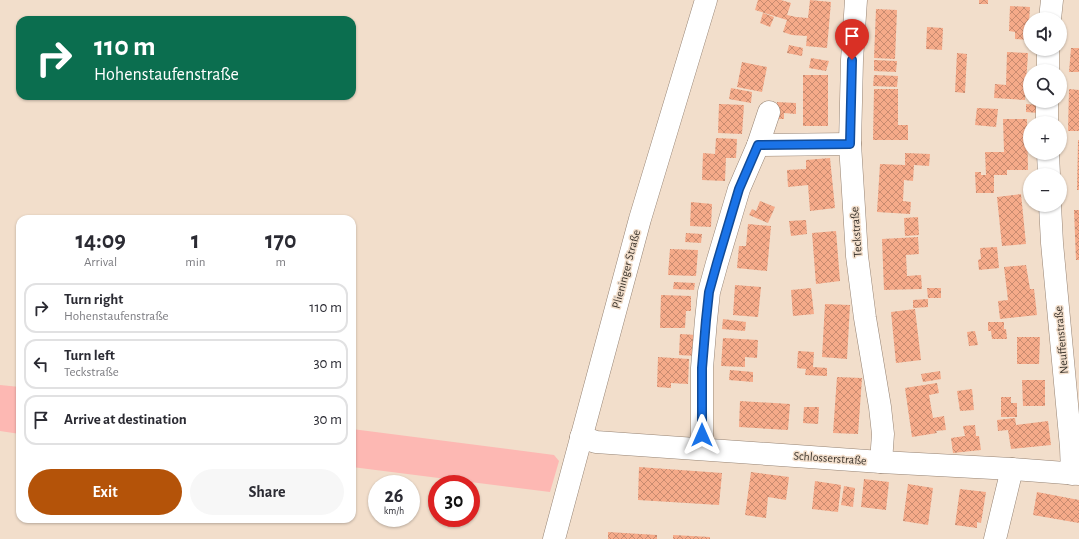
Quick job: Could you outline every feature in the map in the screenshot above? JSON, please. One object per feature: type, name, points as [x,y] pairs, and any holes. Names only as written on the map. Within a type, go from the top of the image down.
[{"type":"street","name":"Plieninger Straße","points":[[554,539],[640,219],[706,0]]},
{"type":"street","name":"Teckstraße","points":[[856,0],[852,60],[850,144],[857,256],[883,434],[881,462]]},
{"type":"street","points":[[1051,12],[1052,0]]},
{"type":"street","points":[[702,448],[702,368],[709,292],[739,189],[758,145],[769,112]]},
{"type":"street","points":[[758,145],[850,144]]},
{"type":"street","name":"Neuffenstraße","points":[[1050,212],[1071,447],[1075,474]]},
{"type":"street","name":"Schlosserstraße","points":[[581,437],[596,442],[1075,474]]},
{"type":"street","points":[[995,539],[1012,469]]},
{"type":"shaded area","points":[[0,385],[16,387],[16,433],[0,431]]},
{"type":"shaded area","points":[[356,430],[554,455],[559,461],[550,492],[480,483],[480,475],[428,475],[428,477],[356,468]]},
{"type":"building","points":[[758,0],[781,0],[791,3],[787,15],[808,18],[810,0],[831,2],[827,48],[806,46],[807,36],[792,35],[783,32],[787,20],[755,10]]},
{"type":"building","points":[[979,0],[988,0],[988,4],[979,4]]},
{"type":"building","points":[[1010,6],[1030,7],[1030,12],[1023,12],[1023,40],[1015,39],[1015,32],[1009,31]]},
{"type":"building","points":[[876,9],[897,10],[895,59],[874,58]]},
{"type":"building","points":[[763,13],[774,17],[770,27],[760,23]]},
{"type":"building","points":[[927,27],[943,28],[942,50],[926,49]]},
{"type":"building","points":[[789,45],[803,48],[802,56],[787,53]]},
{"type":"building","points":[[1071,48],[1079,48],[1079,72],[1069,72]]},
{"type":"building","points":[[1007,52],[1023,53],[1023,56],[1028,56],[1027,64],[1023,64],[1023,100],[994,98],[995,84],[1006,85]]},
{"type":"building","points":[[957,53],[967,54],[965,93],[955,92]]},
{"type":"building","points":[[811,58],[829,61],[826,71],[809,68]]},
{"type":"building","points":[[874,60],[897,61],[896,72],[874,71]]},
{"type":"building","points":[[742,62],[767,67],[762,92],[737,87]]},
{"type":"building","points":[[803,75],[828,75],[828,126],[803,126]]},
{"type":"building","points":[[874,75],[898,76],[897,87],[873,86]]},
{"type":"building","points":[[731,88],[752,92],[751,103],[729,99]]},
{"type":"building","points":[[874,89],[898,89],[898,125],[908,125],[908,140],[873,140]]},
{"type":"building","points":[[1069,89],[1079,90],[1079,131],[1068,131]]},
{"type":"building","points":[[777,102],[796,103],[796,114],[784,113],[784,119],[776,119]]},
{"type":"building","points":[[719,104],[744,105],[742,134],[718,133]]},
{"type":"building","points":[[977,108],[998,109],[996,127],[975,125]]},
{"type":"building","points":[[1026,108],[1040,108],[1039,113],[1026,112]]},
{"type":"building","points":[[1003,119],[1023,119],[1023,160],[1028,160],[1028,168],[1023,168],[1023,170],[1007,170],[1007,175],[994,175],[994,193],[976,193],[975,172],[981,172],[981,175],[986,175],[985,152],[1004,152]]},
{"type":"building","points":[[716,138],[737,139],[736,158],[726,158],[725,181],[702,180],[703,153],[715,154]]},
{"type":"building","points":[[1078,140],[1079,190],[1077,190]]},
{"type":"building","points":[[905,153],[930,154],[929,166],[914,165],[913,181],[904,180],[903,201],[911,202],[910,214],[877,212],[880,164],[905,165]]},
{"type":"building","points":[[830,158],[835,208],[810,211],[808,185],[788,187],[787,170],[806,169],[806,160]]},
{"type":"building","points":[[1021,194],[1026,244],[1002,246],[997,197]]},
{"type":"building","points":[[760,201],[775,207],[768,223],[749,215],[752,209],[756,211]]},
{"type":"building","points":[[691,202],[712,204],[711,227],[690,226]]},
{"type":"building","points":[[1074,210],[1079,210],[1079,260],[1076,260]]},
{"type":"building","points":[[918,217],[919,235],[905,236],[904,218]]},
{"type":"building","points":[[806,220],[807,234],[791,236],[789,221]]},
{"type":"building","points":[[748,224],[771,226],[767,271],[737,268],[739,246],[746,246]]},
{"type":"building","points":[[836,231],[840,281],[816,284],[812,233]]},
{"type":"building","points":[[686,233],[702,234],[701,243],[685,242]]},
{"type":"building","points":[[918,237],[919,254],[906,255],[907,276],[921,275],[922,289],[884,290],[882,239]]},
{"type":"building","points":[[997,247],[999,268],[979,270],[978,260],[981,259],[980,248]]},
{"type":"building","points":[[670,249],[698,250],[696,276],[668,275]]},
{"type":"building","points":[[1026,265],[1030,289],[1034,289],[1037,315],[1000,319],[998,301],[1008,300],[1004,267]]},
{"type":"building","points":[[674,282],[695,283],[694,290],[673,289]]},
{"type":"building","points":[[735,285],[761,287],[758,317],[733,315]]},
{"type":"building","points":[[811,288],[814,314],[793,316],[791,290]]},
{"type":"building","points":[[927,288],[941,288],[941,298],[928,298]]},
{"type":"building","points":[[661,295],[691,296],[691,311],[686,311],[685,328],[660,328]]},
{"type":"building","points":[[928,299],[928,307],[913,308],[913,300]]},
{"type":"building","points":[[825,304],[850,305],[847,359],[822,357]]},
{"type":"building","points":[[915,309],[921,360],[896,363],[891,312]]},
{"type":"building","points":[[723,319],[746,322],[745,331],[722,329]]},
{"type":"building","points":[[988,322],[1004,322],[1004,329],[1006,329],[1007,339],[992,339],[991,331],[988,331]]},
{"type":"building","points":[[975,331],[978,345],[969,346],[967,332]]},
{"type":"building","points":[[680,334],[697,335],[696,356],[679,355]]},
{"type":"building","points":[[1017,337],[1040,337],[1039,364],[1017,364]]},
{"type":"building","points":[[723,338],[758,340],[757,358],[745,357],[745,367],[721,366]]},
{"type":"building","points":[[798,351],[814,352],[813,367],[827,368],[827,376],[805,375],[806,369],[797,368]]},
{"type":"building","points":[[658,357],[689,359],[688,384],[671,383],[671,388],[657,387]]},
{"type":"building","points":[[730,370],[753,372],[753,382],[729,380]]},
{"type":"building","points":[[940,371],[941,379],[923,382],[921,374]]},
{"type":"building","points":[[837,377],[862,378],[858,434],[833,433]]},
{"type":"building","points":[[1022,380],[1045,380],[1045,406],[1023,406]]},
{"type":"building","points":[[937,383],[939,393],[929,395],[933,418],[944,416],[946,430],[912,437],[905,388]]},
{"type":"building","points":[[972,389],[974,410],[960,411],[957,391]]},
{"type":"building","points":[[1001,397],[1011,397],[1011,403],[1017,403],[1017,417],[1001,417]]},
{"type":"building","points":[[740,401],[790,404],[788,430],[739,427]]},
{"type":"building","points":[[804,407],[819,407],[818,424],[803,423]]},
{"type":"building","points":[[1015,418],[1016,425],[1048,421],[1051,445],[1011,449],[1008,430],[998,431],[997,420]]},
{"type":"building","points":[[975,425],[976,436],[979,436],[981,450],[953,453],[951,438],[965,436],[963,426]]},
{"type":"building","points":[[639,467],[722,473],[719,505],[638,500]]},
{"type":"building","points":[[751,472],[789,477],[786,500],[768,497],[766,518],[745,515]]},
{"type":"building","points":[[864,479],[889,482],[886,510],[861,507]]},
{"type":"building","points":[[815,481],[841,485],[838,512],[812,509]]},
{"type":"building","points":[[908,484],[933,488],[928,525],[903,521]]},
{"type":"building","points":[[844,486],[855,488],[853,507],[841,505]]},
{"type":"building","points":[[960,489],[986,492],[981,523],[977,522],[977,528],[955,525]]},
{"type":"building","points":[[1037,492],[1079,500],[1079,523],[1033,515]]},
{"type":"building","points":[[608,532],[657,535],[657,539],[608,539]]},
{"type":"building","points":[[673,535],[710,537],[710,539],[673,539]]},
{"type":"route","points":[[702,435],[702,368],[709,292],[739,189],[758,145],[850,144],[852,60]]}]
